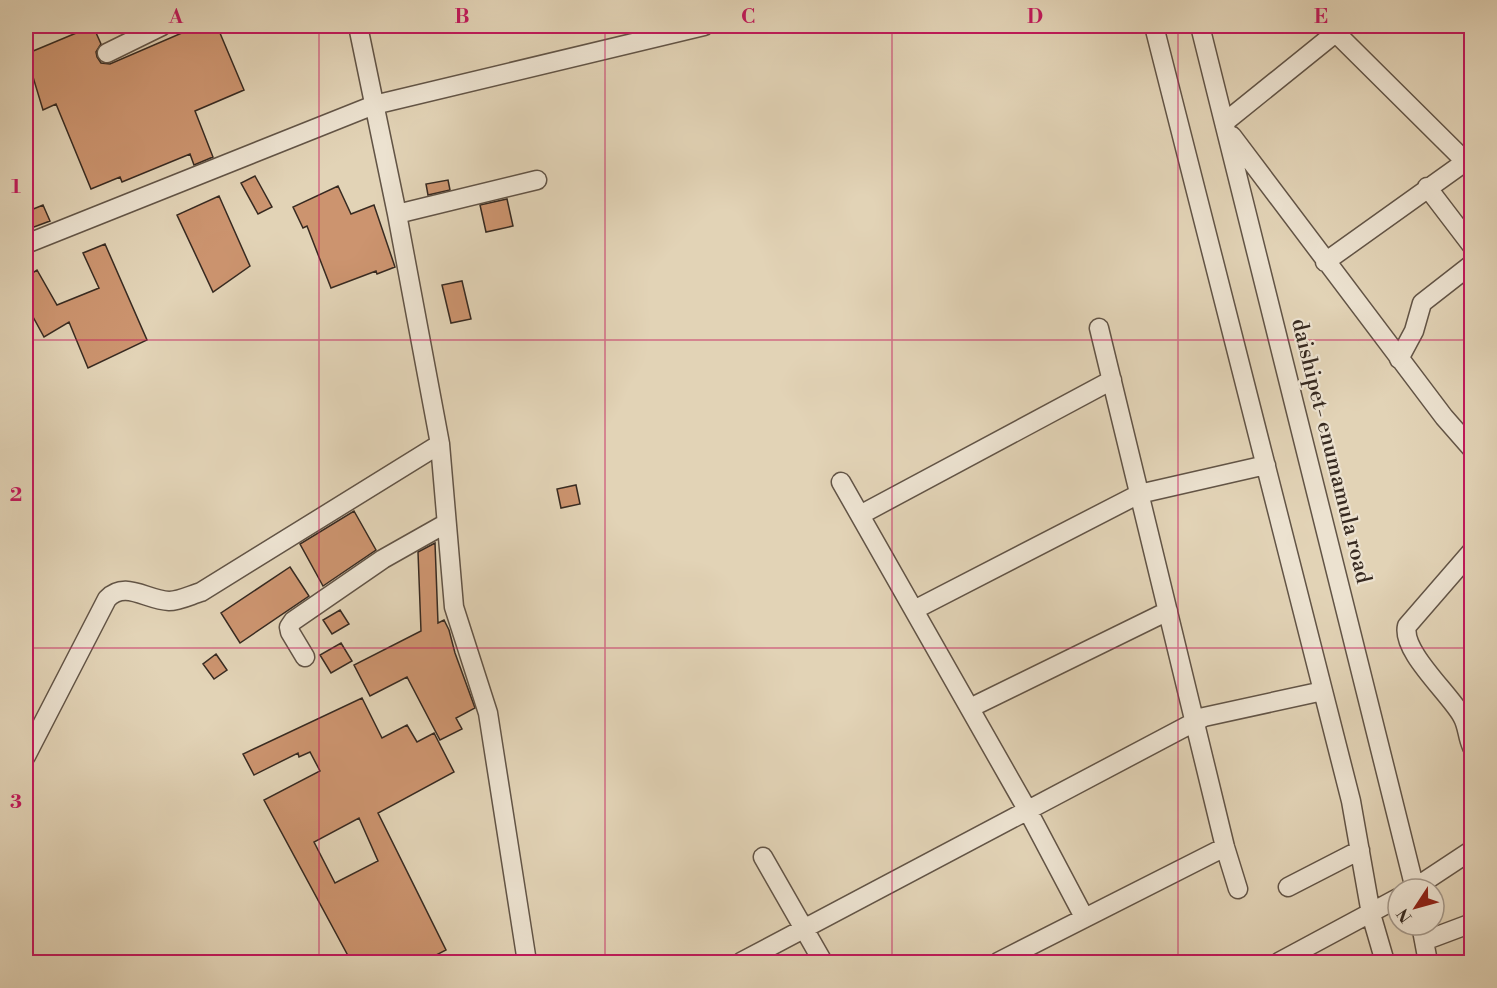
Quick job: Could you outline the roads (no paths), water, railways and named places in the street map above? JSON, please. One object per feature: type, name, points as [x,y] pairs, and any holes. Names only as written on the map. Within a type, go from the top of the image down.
[{"type":"street","points":[[107,53],[162,26]]},
{"type":"street","points":[[358,26],[397,214],[440,444],[445,524],[457,622],[488,713],[527,963]]},
{"type":"street","points":[[26,244],[374,105],[704,26]]},
{"type":"street","points":[[1154,26],[1351,801],[1371,914],[1385,963]]},
{"type":"street","name":"daishipet- enumamula road","points":[[1200,26],[1411,877]]},
{"type":"street","points":[[1325,262],[1468,159],[1336,28],[1226,126],[1325,262],[1472,449]]},
{"type":"street","points":[[397,214],[537,180]]},
{"type":"street","points":[[1427,187],[1472,246]]},
{"type":"street","points":[[1399,359],[1414,331],[1422,303],[1472,264]]},
{"type":"street","points":[[1099,328],[1225,847],[1238,889]]},
{"type":"street","points":[[860,515],[1112,381]]},
{"type":"street","points":[[26,756],[107,599],[113,592],[130,590],[150,598],[171,601],[201,592],[440,444]]},
{"type":"street","points":[[914,610],[1139,494],[1266,465]]},
{"type":"street","points":[[841,482],[1029,811],[1084,917]]},
{"type":"street","points":[[305,657],[290,632],[289,627],[293,621],[382,559],[445,524]]},
{"type":"street","points":[[1472,551],[1407,626],[1405,633],[1411,648],[1469,725],[1472,747]]},
{"type":"street","points":[[970,708],[1168,611]]},
{"type":"street","points":[[741,963],[1195,722],[1226,711],[1323,691]]},
{"type":"street","points":[[998,963],[1084,917],[1225,847]]},
{"type":"street","points":[[1288,887],[1360,850]]},
{"type":"street","points":[[1432,877],[1472,850]]},
{"type":"street","points":[[763,857],[823,963]]},
{"type":"street","points":[[1279,963],[1386,905]]},
{"type":"street","points":[[1446,928],[1472,922]]},
{"type":"street","points":[[1424,937],[1428,963]]}]
